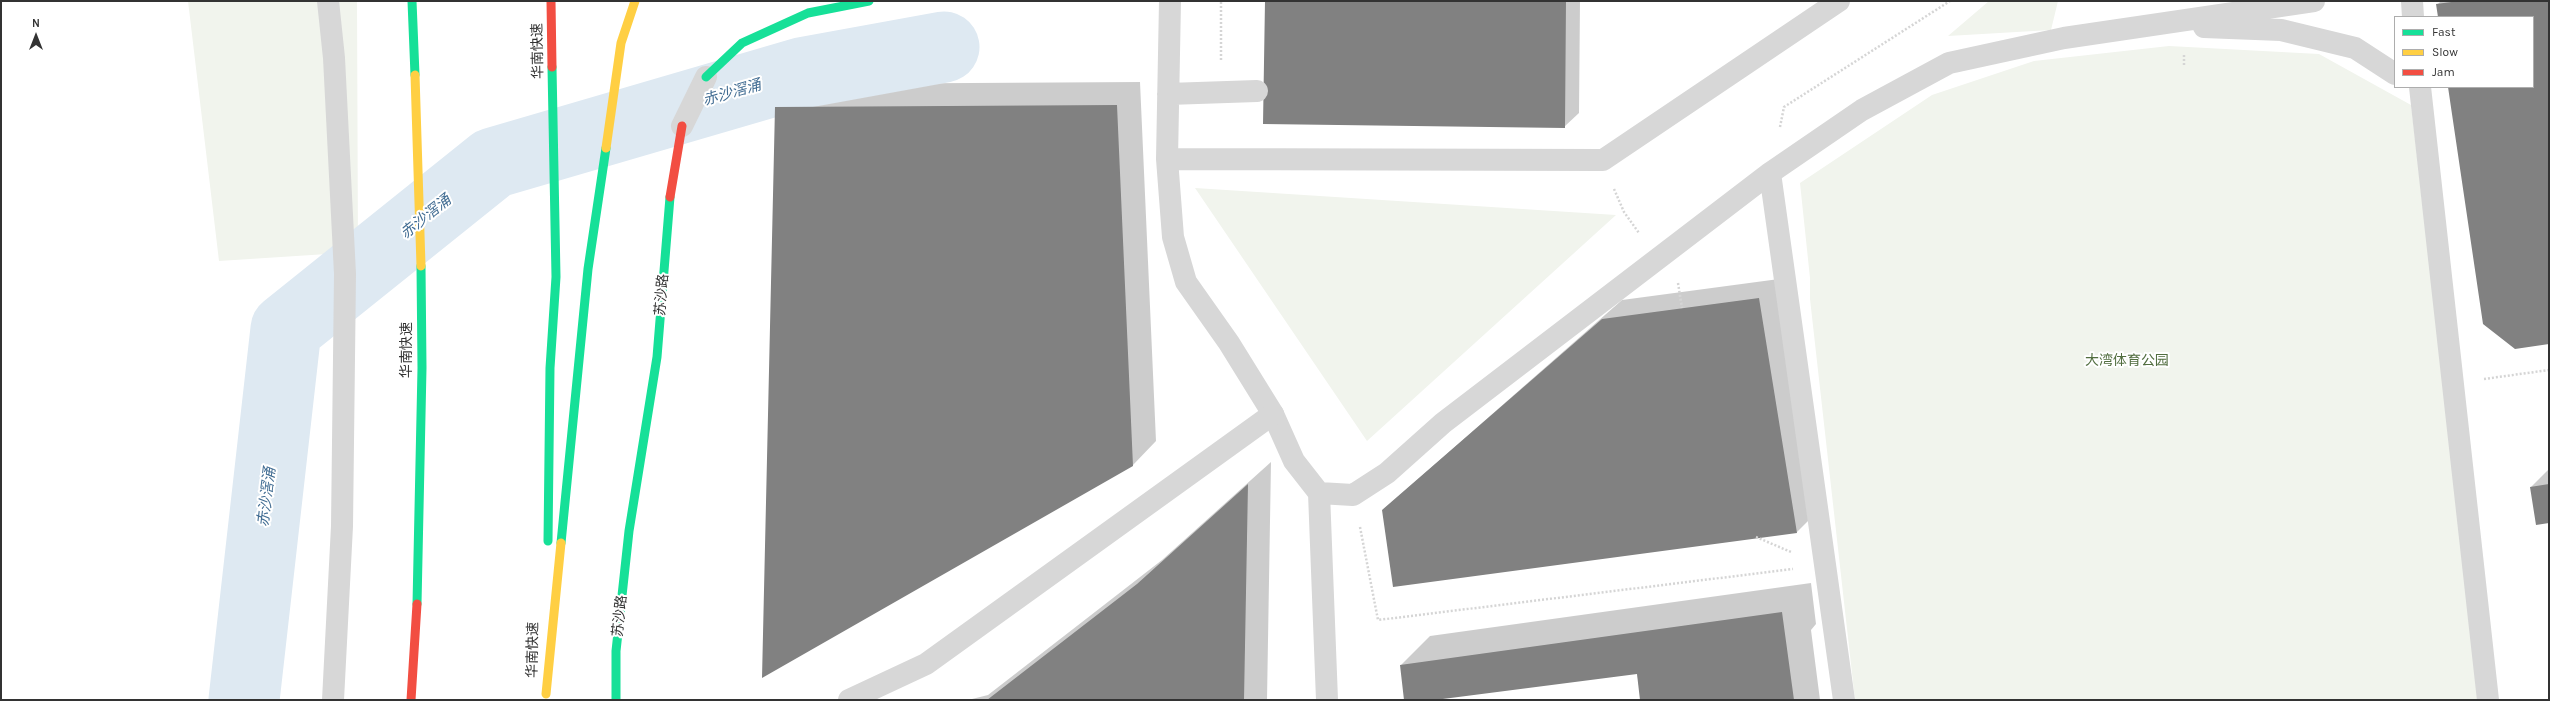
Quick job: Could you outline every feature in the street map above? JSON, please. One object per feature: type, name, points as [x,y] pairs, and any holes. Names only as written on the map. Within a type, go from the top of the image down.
[{"type":"main road","points":[[546,697],[588,269],[621,43],[635,1]]},
{"type":"main road","name":"苏沙路","points":[[706,77],[742,43],[808,14],[869,1]]},
{"type":"main road","name":"华南快速","points":[[411,700],[417,607],[422,284],[412,3]]},
{"type":"main road","name":"华南快速","points":[[548,551],[550,368],[556,277],[551,6]]},
{"type":"main road","name":"苏沙路","points":[[616,700],[616,651],[629,532],[657,357],[671,179],[682,126]]},
{"type":"main road","name":"华南快速","points":[[546,697],[548,575]]},
{"type":"street","points":[[328,1],[334,58],[345,274],[342,526],[333,700]]},
{"type":"street","points":[[1170,1],[1168,159],[1173,237],[1186,282],[1230,343],[1273,414],[1294,460],[1319,493],[1327,700]]},
{"type":"street","points":[[1168,159],[1603,160],[1839,1]]},
{"type":"street","points":[[1319,493],[1354,495],[1387,473],[1443,423],[1770,173],[1862,110],[1950,63],[2064,38],[2314,1]]},
{"type":"street","points":[[2412,1],[2413,16]]},
{"type":"street","points":[[2064,38],[2184,26],[2281,30],[2355,48],[2394,73]]},
{"type":"street","name":"苏沙路","points":[[682,126],[706,77]]},
{"type":"street","points":[[2419,88],[2488,700]]},
{"type":"street","points":[[1168,94],[1257,91]]},
{"type":"street","points":[[1770,173],[1844,700]]},
{"type":"street","points":[[849,700],[926,664],[1273,414]]},
{"type":"path","points":[[1770,173],[1784,106],[1950,1]]},
{"type":"path","points":[[2452,384],[2549,370]]},
{"type":"path","points":[[1354,495],[1378,620],[1825,565]]},
{"type":"green space","points":[[188,1],[357,1],[358,252],[219,261]]},
{"type":"green space","points":[[1989,1],[2058,1],[2051,30],[1948,36]]},
{"type":"green space","name":"大湾体育公园","points":[[2169,46],[2319,54],[2411,105],[2480,700],[1855,700],[1810,299],[1810,278],[1800,183],[1932,95],[2034,61]]},
{"type":"green space","points":[[1195,188],[1616,215],[1367,441]]},
{"type":"building","points":[[1265,1],[1566,1],[1565,128],[1263,124]]},
{"type":"building","points":[[2459,1],[2549,1],[2549,344],[2515,349],[2483,324],[2448,88],[2534,88],[2534,16],[2438,16],[2436,4]]},
{"type":"building","points":[[1117,105],[1133,466],[762,678],[775,107]]},
{"type":"building","points":[[1759,298],[1797,533],[1393,587],[1382,510],[1602,319]]},
{"type":"building","points":[[1248,484],[1244,700],[987,700],[1137,584]]},
{"type":"building","points":[[2549,484],[2549,523],[2536,525],[2530,487]]},
{"type":"building","points":[[1782,612],[1794,700],[1640,700],[1637,674],[1435,700],[1404,700],[1400,665]]},
{"type":"waterway","name":"赤沙滘涌","points":[[244,700],[286,329],[493,163],[801,73],[944,47]]},
{"type":"traffic: fast","points":[[412,1],[415,75]]},
{"type":"traffic: fast","points":[[706,77],[742,43],[808,13],[869,1]]},
{"type":"traffic: fast","points":[[548,541],[550,368],[556,277],[552,67]]},
{"type":"traffic: fast","points":[[561,543],[588,269],[606,148]]},
{"type":"traffic: fast","points":[[616,700],[616,651],[629,531],[657,357],[670,197]]},
{"type":"traffic: fast","points":[[417,604],[422,368],[421,266]]},
{"type":"traffic: slow","points":[[606,148],[621,43],[635,1]]},
{"type":"traffic: slow","points":[[415,75],[421,266]]},
{"type":"traffic: slow","points":[[546,694],[561,543]]},
{"type":"traffic: jam","points":[[551,1],[552,67]]},
{"type":"traffic: jam","points":[[670,197],[682,126]]},
{"type":"traffic: jam","points":[[411,700],[417,604]]}]
